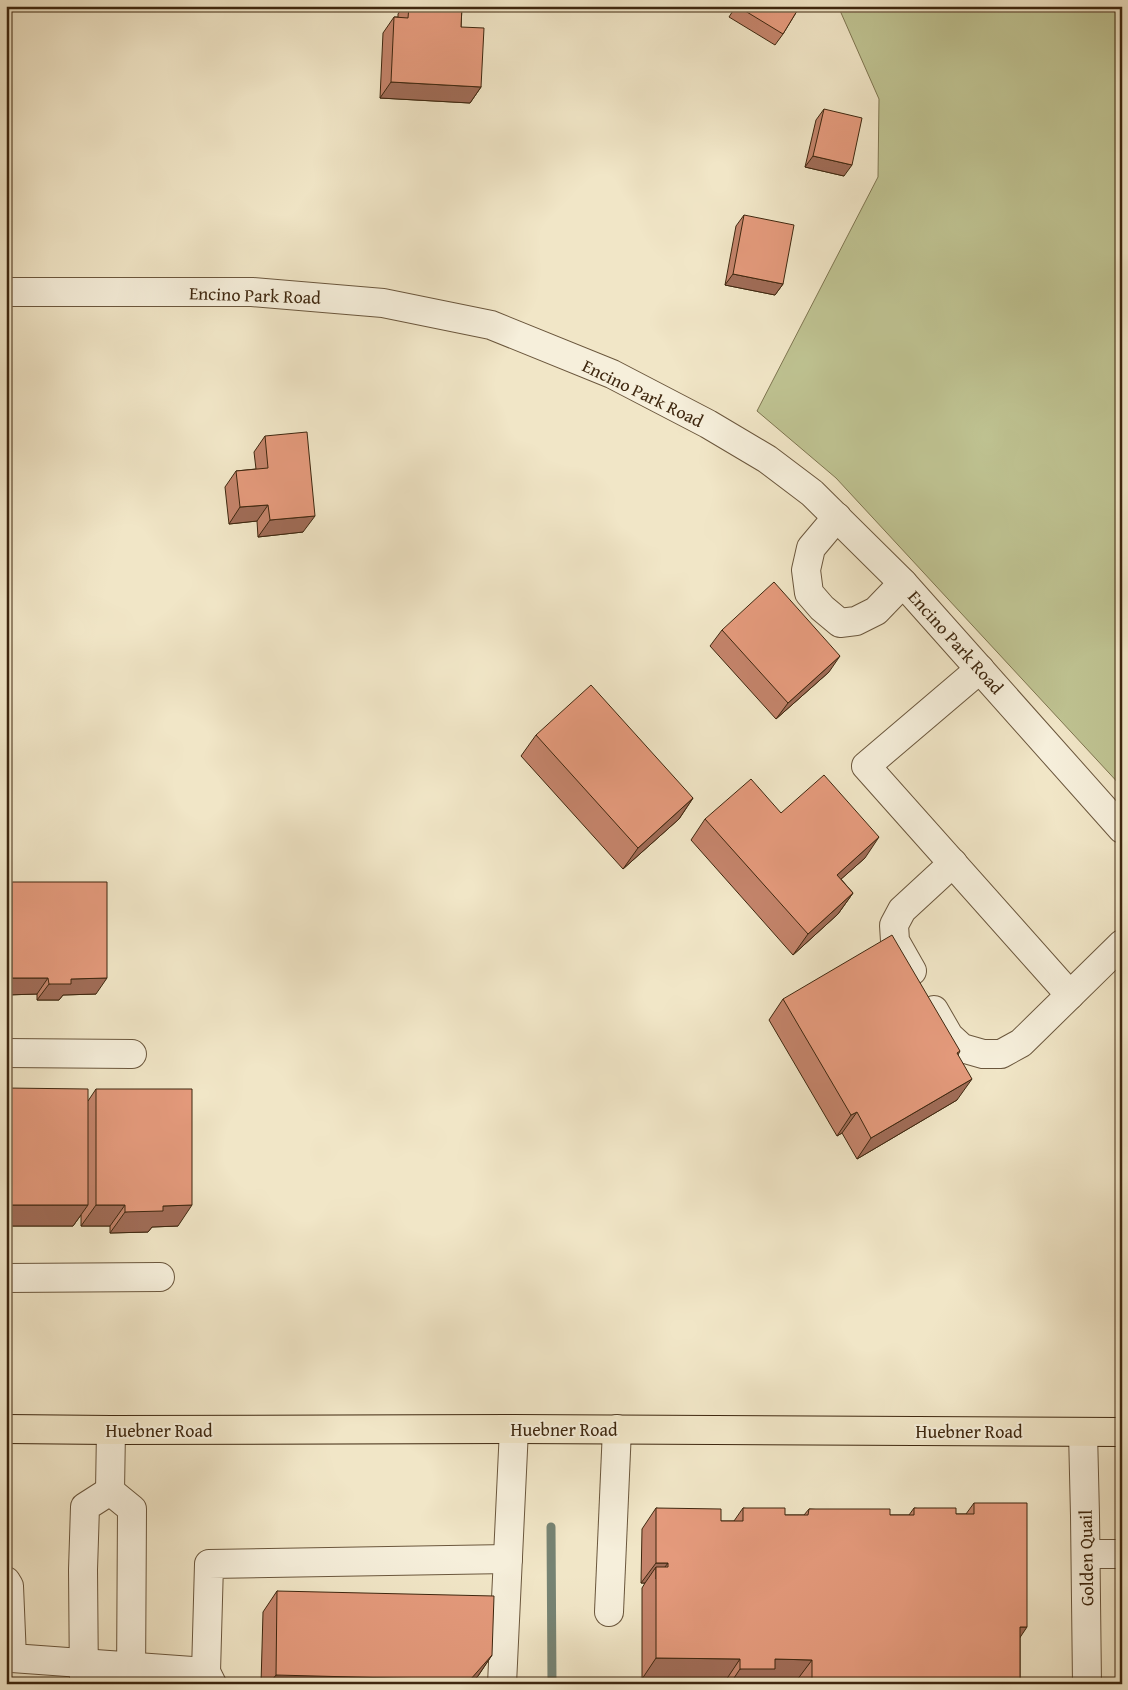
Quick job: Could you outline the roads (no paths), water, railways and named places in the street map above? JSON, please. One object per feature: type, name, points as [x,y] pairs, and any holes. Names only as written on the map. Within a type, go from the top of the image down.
[{"type":"main road","name":"Huebner Road","points":[[6,1428],[111,1430],[617,1429],[1122,1432]]},
{"type":"street","name":"Encino Park Road","points":[[6,292],[252,292],[383,303],[491,325],[612,374],[708,424],[767,459],[812,493],[903,583],[1122,828]]},
{"type":"street","points":[[837,517],[811,548],[806,570],[809,593],[822,608],[840,623],[856,622],[876,611],[903,583]]},
{"type":"street","points":[[980,669],[866,766],[1070,995]]},
{"type":"street","points":[[953,863],[902,910],[894,925],[895,941],[948,1036],[962,1048],[983,1054],[1001,1054],[1021,1043],[1122,944]]},
{"type":"street","points":[[6,1053],[132,1054]]},
{"type":"street","points":[[6,1278],[160,1277]]},
{"type":"street","points":[[502,1684],[514,1429]]},
{"type":"street","points":[[609,1612],[617,1429]]},
{"type":"street","points":[[110,1491],[111,1430]]},
{"type":"street","name":"Golden Quail","points":[[1083,1432],[1087,1684]]},
{"type":"street","points":[[84,1674],[83,1570],[85,1507],[110,1491]]},
{"type":"street","points":[[110,1491],[132,1509],[131,1675]]},
{"type":"street","points":[[1086,1554],[1122,1554]]},
{"type":"street","points":[[6,1581],[9,1586],[12,1658],[84,1674],[209,1678],[209,1564],[508,1559]]},
{"type":"waterway","points":[[551,1527],[552,1684]]}]
